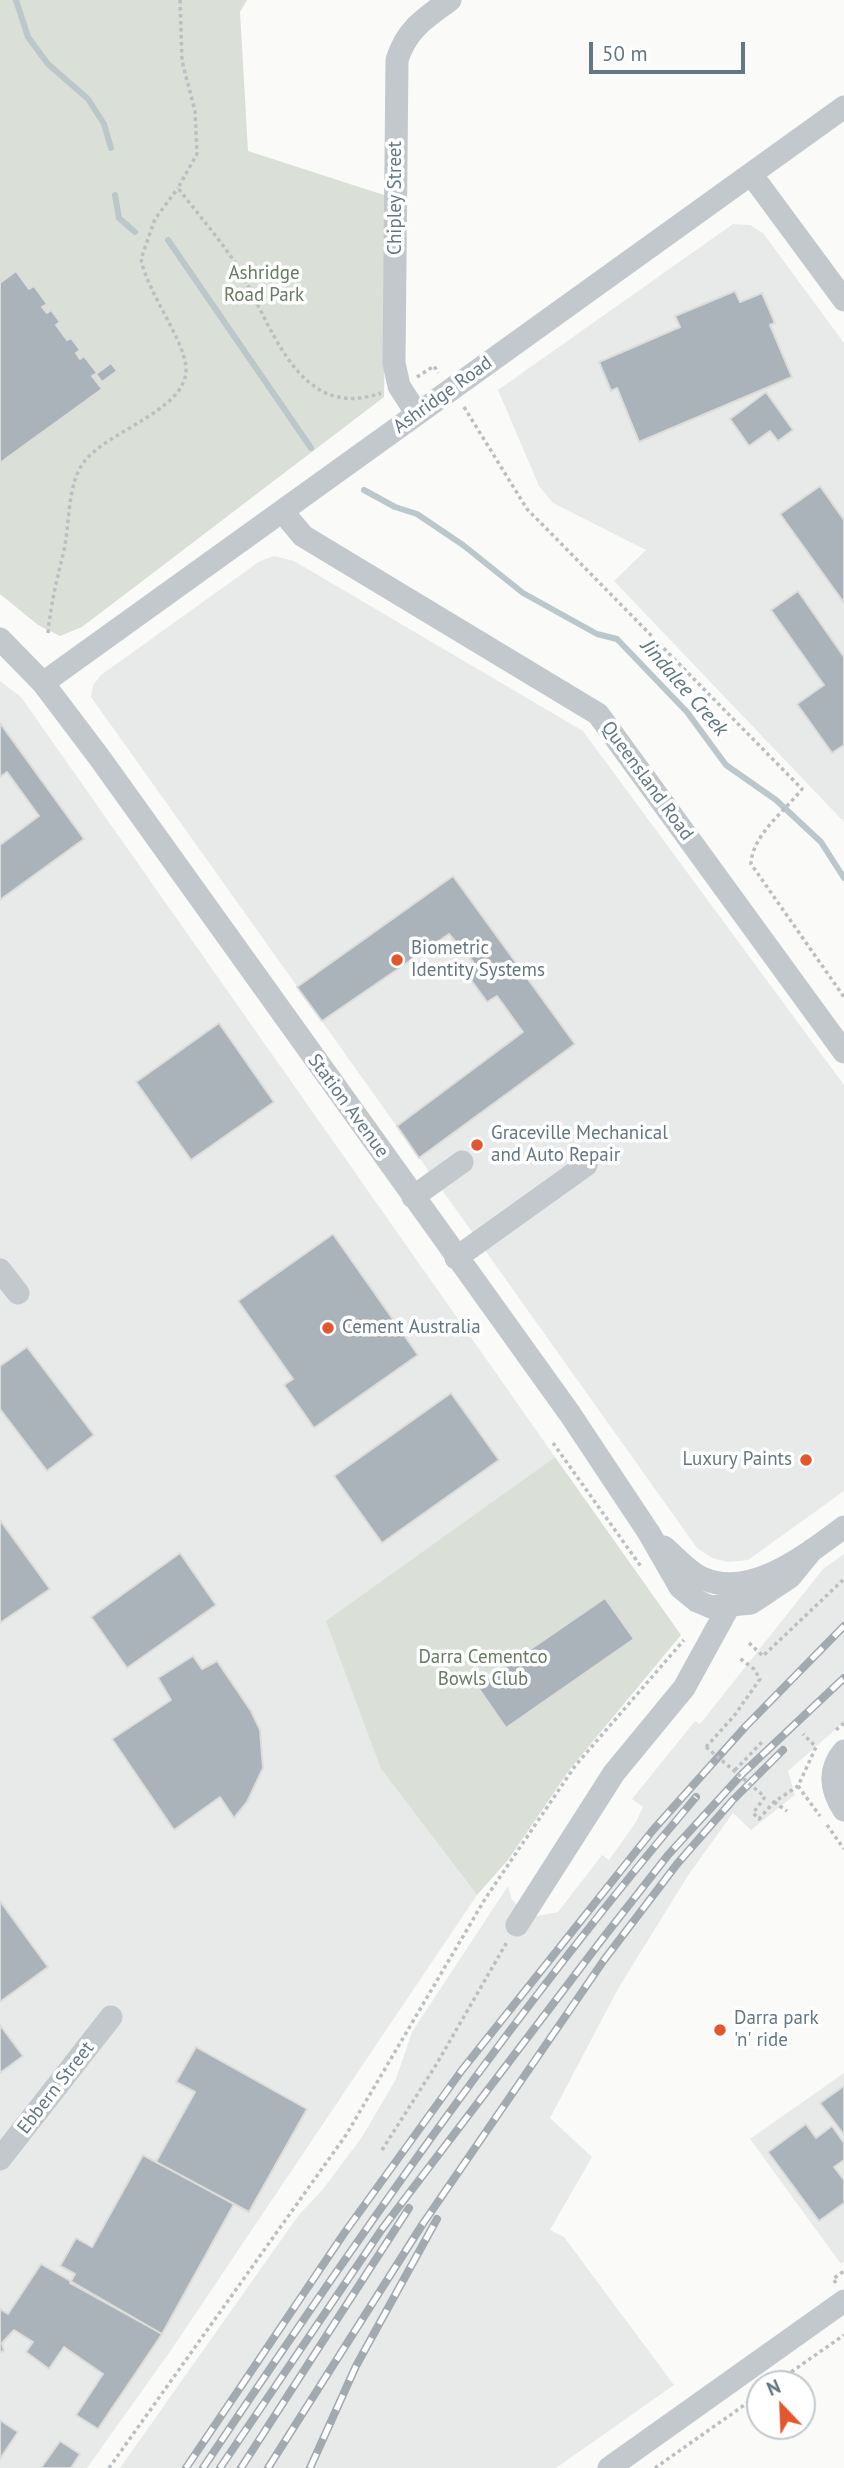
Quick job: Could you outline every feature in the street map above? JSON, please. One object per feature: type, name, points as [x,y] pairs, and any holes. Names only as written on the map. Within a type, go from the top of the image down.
[{"type":"street","name":"Chipley Street","points":[[417,414],[399,386],[394,363],[397,60],[402,43],[416,24],[450,0]]},
{"type":"street","name":"Ashridge Road","points":[[43,682],[844,107]]},
{"type":"street","points":[[751,174],[844,300]]},
{"type":"street","name":"Queensland Road","points":[[282,510],[303,536],[598,714],[844,1052]]},
{"type":"street","name":"Station Avenue","points":[[0,639],[43,682],[570,1414],[649,1533],[680,1587],[696,1601],[711,1607],[729,1597],[751,1603],[790,1577],[813,1550]]},
{"type":"street","points":[[413,1197],[462,1162]]},
{"type":"street","points":[[456,1258],[586,1165]]},
{"type":"street","points":[[0,1270],[18,1293]]},
{"type":"street","points":[[517,1925],[614,1773],[684,1688],[713,1641],[729,1597],[753,1581],[813,1550],[844,1527]]},
{"type":"street","points":[[844,1751],[836,1760],[832,1777],[835,1795],[844,1810]]},
{"type":"street","name":"Ebbern Street","points":[[0,2159],[111,2017]]},
{"type":"street","points":[[609,2468],[844,2301]]},
{"type":"path","points":[[48,633],[52,588],[64,550],[74,484],[82,463],[102,442],[166,404],[183,387],[186,367],[141,260],[155,219],[178,188],[197,154],[195,111],[182,61],[180,0]]},
{"type":"path","points":[[178,188],[235,263],[266,324],[301,376],[330,397],[361,400],[384,392]]},
{"type":"path","points":[[415,379],[434,366],[439,374]]},
{"type":"path","points":[[467,412],[527,509],[802,789],[767,830],[751,856],[753,870],[844,997]]},
{"type":"path","points":[[553,1443],[648,1576]]},
{"type":"path","points":[[749,1643],[763,1656],[844,1580]]},
{"type":"path","points":[[109,2468],[346,2136],[485,1899],[575,1766],[687,1636]]},
{"type":"path","points":[[738,1657],[754,1669],[760,1679],[734,1716],[706,1747],[765,1797],[753,1813],[759,1819],[774,1802],[798,1786],[816,1747],[803,1734]]},
{"type":"path","points":[[735,1770],[763,1741]]},
{"type":"path","points":[[774,1802],[787,1811]]},
{"type":"path","points":[[382,2150],[436,2066],[517,1925]]},
{"type":"path","points":[[794,2370],[844,2335]]},
{"type":"path","points":[[655,2468],[746,2404]]},
{"type":"shaded area","points":[[733,224],[750,225],[763,233],[844,343],[844,822],[614,581],[646,550],[553,503],[539,486],[498,390]]},
{"type":"shaded area","points":[[274,556],[294,561],[583,731],[844,1085],[844,1491],[748,1560],[728,1562],[712,1558],[697,1548],[91,697],[93,685],[101,675],[260,561]]},
{"type":"shaded area","points":[[0,681],[21,697],[555,1457],[327,1621],[381,1769],[477,1895],[169,2353],[87,2468],[0,2468]]},
{"type":"shaded area","points":[[844,1554],[844,1722],[788,1771],[795,1795],[751,1830],[733,1813],[689,1874],[619,1987],[550,2118],[592,2157],[550,2230],[564,2237],[674,2385],[556,2468],[120,2468],[298,2216],[323,2189],[362,2137],[396,2079],[412,2032],[508,1886],[512,1900],[532,1917],[558,1912],[602,1855],[609,1860],[636,1822],[643,1807],[632,1799],[695,1721],[700,1724],[823,1569]]},
{"type":"shaded area","points":[[844,2073],[844,2262],[841,2264],[750,2139]]},
{"type":"green space","name":"Ashridge Road Park","points":[[0,0],[247,0],[240,12],[248,151],[387,196],[384,397],[82,627],[60,636],[38,625],[0,594]]},
{"type":"green space","name":"Darra Cementco Bowls Club","points":[[555,1457],[681,1635],[570,1769],[508,1860],[477,1895],[381,1769],[326,1621]]},
{"type":"building","points":[[16,271],[29,289],[34,286],[47,304],[42,307],[47,313],[51,310],[60,322],[56,325],[67,340],[71,338],[80,350],[76,353],[80,359],[84,356],[97,373],[92,376],[102,389],[0,463],[0,283]]},
{"type":"building","points":[[735,291],[740,302],[762,293],[775,323],[770,325],[792,377],[639,442],[617,388],[611,391],[599,362],[680,327],[675,316]]},
{"type":"building","points":[[111,363],[117,371],[102,382],[96,374]]},
{"type":"building","points":[[766,392],[793,430],[778,441],[770,431],[749,446],[730,419]]},
{"type":"building","points":[[820,486],[844,520],[844,603],[780,514]]},
{"type":"building","points":[[798,591],[844,657],[844,745],[832,753],[797,704],[824,685],[771,610]]},
{"type":"building","points":[[0,723],[84,839],[0,900],[0,845],[39,816],[7,772],[0,777]]},
{"type":"building","points":[[453,876],[575,1044],[419,1158],[397,1126],[523,1032],[497,996],[487,1002],[463,969],[473,962],[449,934],[322,1021],[297,987]]},
{"type":"building","points":[[219,1023],[274,1102],[191,1160],[136,1082]]},
{"type":"building","name":"Cement Australia","points":[[333,1234],[418,1355],[314,1428],[284,1385],[293,1379],[238,1301]]},
{"type":"building","points":[[27,1347],[94,1435],[47,1471],[0,1409],[0,1366]]},
{"type":"building","points":[[451,1393],[499,1460],[382,1543],[334,1476]]},
{"type":"building","points":[[0,1520],[50,1589],[0,1623]]},
{"type":"building","points":[[180,1553],[216,1605],[127,1668],[91,1617]]},
{"type":"building","points":[[605,1598],[634,1639],[506,1728],[477,1686]]},
{"type":"building","points":[[193,1656],[202,1669],[217,1661],[251,1711],[260,1730],[263,1768],[247,1802],[234,1818],[220,1797],[174,1830],[112,1739],[171,1700],[158,1678]]},
{"type":"building","points":[[0,1901],[48,1967],[0,2002]]},
{"type":"building","points":[[0,2025],[23,2056],[0,2073]]},
{"type":"building","points":[[196,2047],[307,2109],[249,2212],[156,2162],[195,2092],[176,2082]]},
{"type":"building","points":[[844,2086],[844,2135],[820,2103]]},
{"type":"building","points":[[806,2124],[816,2138],[832,2126],[844,2143],[844,2160],[834,2167],[844,2180],[844,2203],[819,2221],[768,2152]]},
{"type":"building","points":[[143,2155],[234,2204],[162,2334],[70,2283],[75,2274],[60,2266],[76,2238],[92,2247]]},
{"type":"building","points":[[41,2264],[162,2334],[98,2429],[76,2415],[103,2374],[64,2347],[49,2369],[26,2352],[33,2342],[14,2330],[2,2343],[4,2351],[0,2352],[0,2309],[8,2314]]},
{"type":"building","points":[[0,2420],[18,2432],[0,2459]]},
{"type":"building","points":[[60,2441],[80,2454],[71,2468],[41,2468]]},
{"type":"waterway","name":"Jindalee Creek","points":[[16,0],[28,37],[48,64],[88,99],[104,124],[111,148]]},
{"type":"waterway","name":"Jindalee Creek","points":[[115,195],[119,218],[135,232]]},
{"type":"waterway","name":"Jindalee Creek","points":[[168,240],[311,448]]},
{"type":"waterway","name":"Jindalee Creek","points":[[364,490],[395,507],[417,514],[463,545],[523,593],[597,634],[617,639],[687,712],[726,765],[776,800],[821,842],[844,878]]},
{"type":"railway","points":[[186,2468],[345,2232],[462,2070],[653,1830],[746,1726],[844,1626]]},
{"type":"railway","points":[[220,2468],[382,2229],[668,1855],[742,1774],[844,1678]]},
{"type":"railway","points":[[268,2468],[422,2225],[604,1960],[677,1864],[732,1801],[783,1750]]},
{"type":"railway","points":[[203,2468],[440,2125],[565,1959],[696,1797]]},
{"type":"railway","points":[[241,2468],[409,2208]]},
{"type":"railway","points":[[310,2468],[356,2366],[437,2219]]},
{"type":"place","name":"Biometric Identity Systems","points":[[397,960]]},
{"type":"place","name":"Graceville Mechanical and Auto Repair","points":[[477,1145]]},
{"type":"place","name":"Cement Australia","points":[[328,1328]]},
{"type":"place","name":"Luxury Paints","points":[[806,1460]]},
{"type":"place","name":"Darra park 'n' ride","points":[[720,2030]]}]
